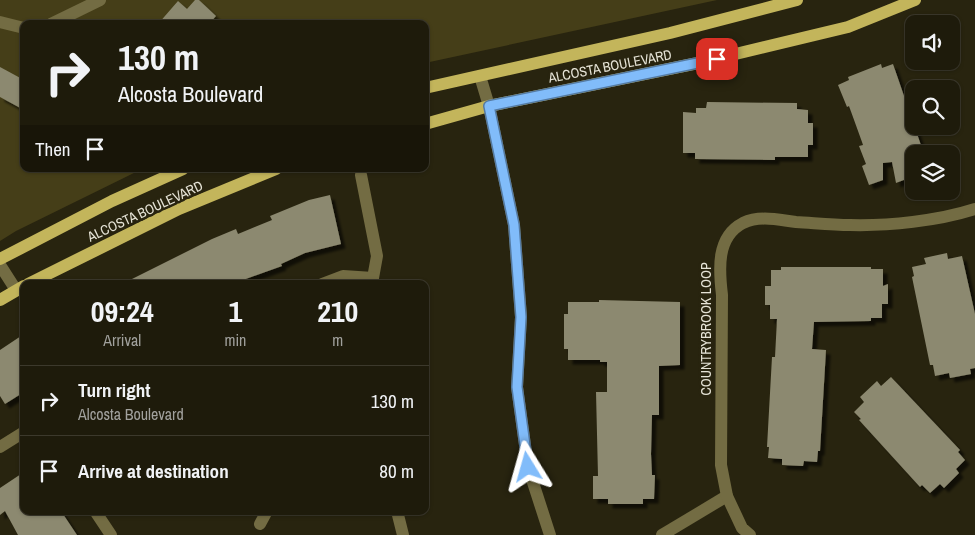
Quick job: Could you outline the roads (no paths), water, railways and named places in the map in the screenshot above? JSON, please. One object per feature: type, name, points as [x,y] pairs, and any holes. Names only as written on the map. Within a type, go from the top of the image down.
[{"type":"main road","name":"ALCOSTA BOULEVARD","points":[[429,87],[670,33],[797,0]]},
{"type":"main road","name":"ALCOSTA BOULEVARD","points":[[429,123],[489,106],[698,63],[848,27],[915,0]]},
{"type":"main road","name":"ALCOSTA BOULEVARD","points":[[0,259],[112,201],[176,172]]},
{"type":"main road","name":"ALCOSTA BOULEVARD","points":[[36,280],[179,209],[269,172]]},
{"type":"main road","points":[[0,300],[20,288]]},
{"type":"street","points":[[59,20],[100,0]]},
{"type":"street","points":[[0,22],[20,27]]},
{"type":"street","points":[[480,76],[489,106],[514,225],[521,317],[517,387],[528,467],[550,535]]},
{"type":"street","points":[[361,175],[377,256],[373,280]]},
{"type":"street","name":"COUNTRYBROOK LOOP","points":[[750,535],[742,528],[727,496],[721,465],[722,295],[720,277],[723,244],[729,235],[743,223],[768,218],[850,225],[878,225],[963,213],[975,209]]},
{"type":"street","points":[[0,264],[20,288]]},
{"type":"street","points":[[332,280],[343,276],[367,280]]},
{"type":"street","points":[[0,447],[20,434]]},
{"type":"street","points":[[662,535],[727,496]]},
{"type":"street","points":[[98,515],[111,535]]},
{"type":"street","points":[[260,524],[265,515]]},
{"type":"street","points":[[398,515],[404,535]]}]
